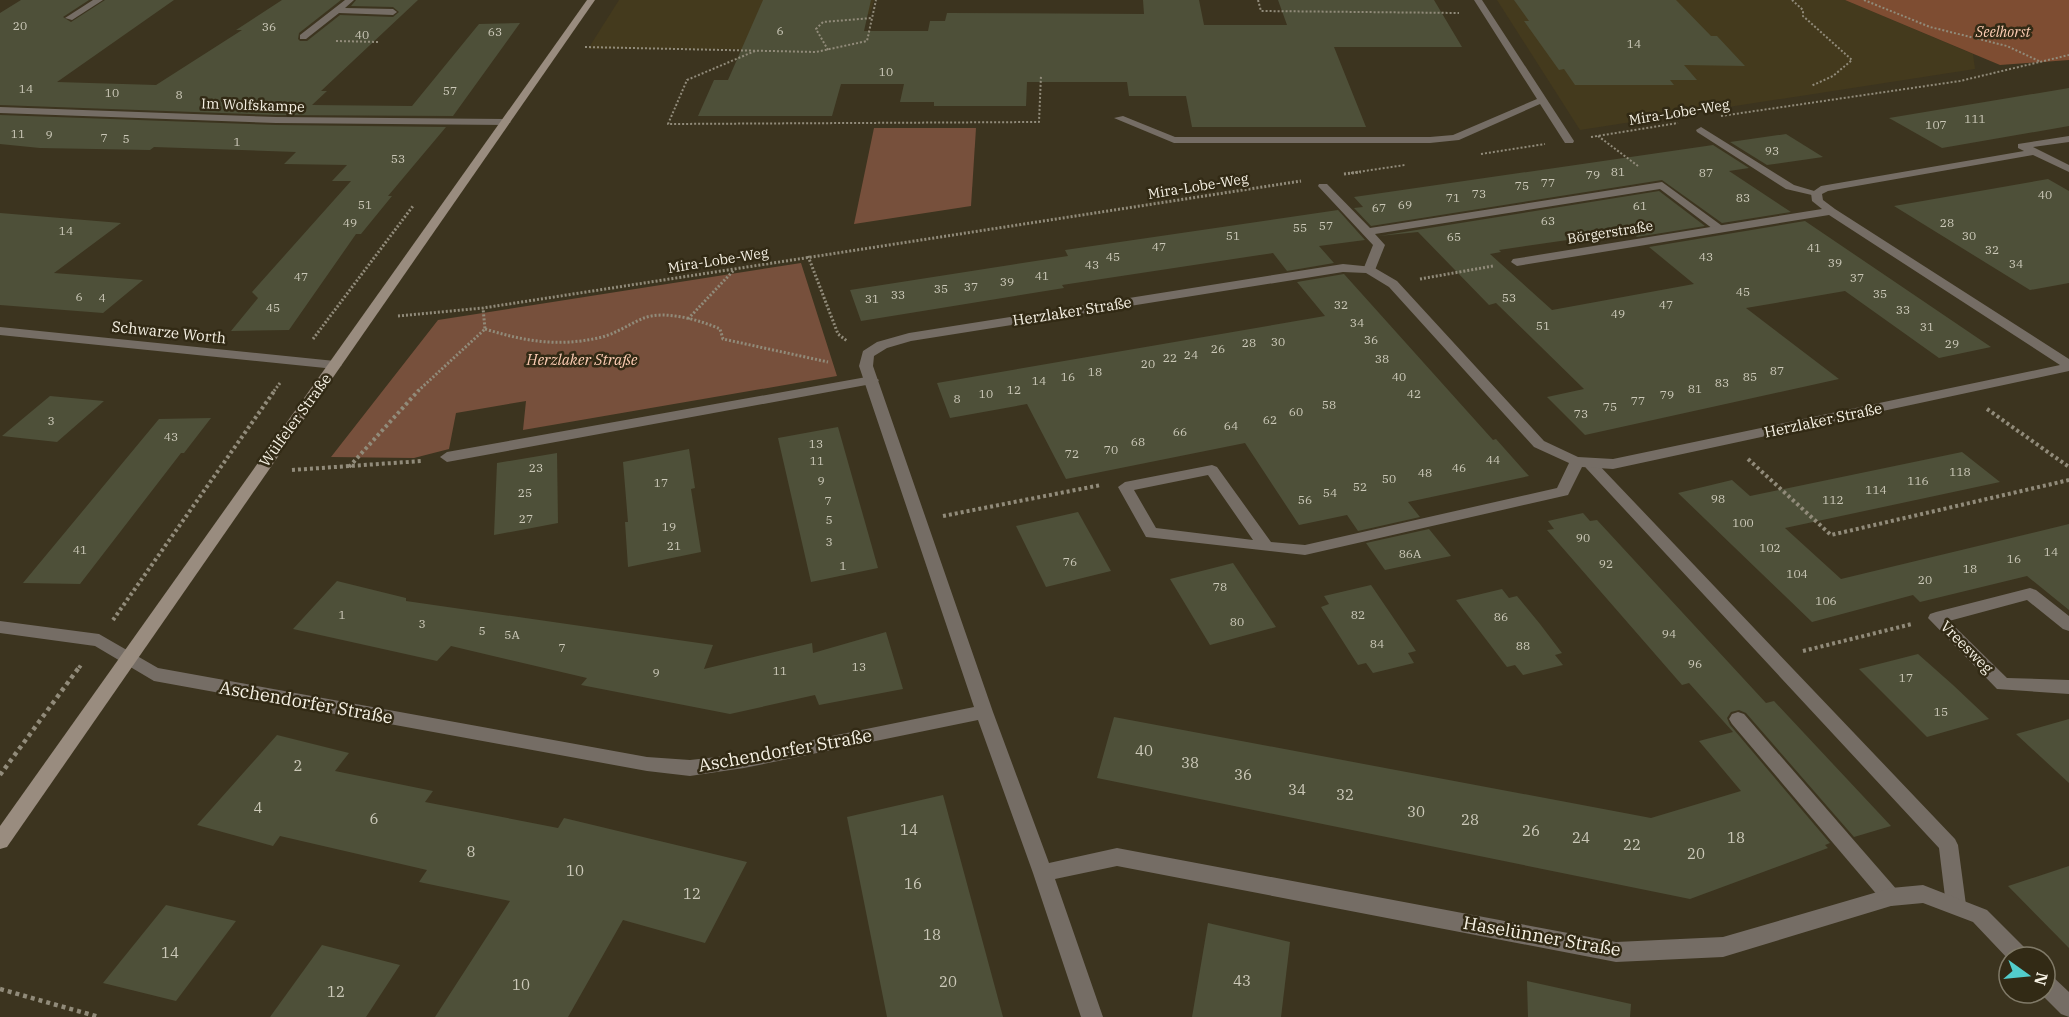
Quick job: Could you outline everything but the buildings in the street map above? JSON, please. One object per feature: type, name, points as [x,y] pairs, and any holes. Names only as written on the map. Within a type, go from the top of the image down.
[{"type":"main road","name":"Wülfeler Straße","points":[[0,841],[591,0]]},
{"type":"street","points":[[69,18],[99,0]]},
{"type":"street","points":[[305,35],[350,0]]},
{"type":"street","points":[[1478,0],[1569,141]]},
{"type":"street","points":[[338,10],[393,12]]},
{"type":"street","points":[[1119,118],[1174,140],[1430,140],[1455,138],[1542,100]]},
{"type":"street","name":"Im Wolfskampe","points":[[0,110],[276,120],[506,122]]},
{"type":"street","points":[[1701,130],[1790,187],[1815,193],[1825,188],[2035,152]]},
{"type":"street","points":[[2069,139],[2022,146],[2069,169]]},
{"type":"street","points":[[1367,232],[1662,185],[1721,230]]},
{"type":"street","points":[[1323,186],[1379,245],[1369,270]]},
{"type":"street","points":[[1815,193],[1818,201],[1831,211],[2069,366]]},
{"type":"street","name":"Börgerstraße","points":[[1517,262],[1831,211]]},
{"type":"street","name":"Herzlaker Straße","points":[[867,360],[882,345],[909,337],[1343,268],[1369,270],[1393,284],[1539,444],[1583,464],[1613,464],[1962,391],[2069,366]]},
{"type":"street","name":"Schwarze Worth","points":[[0,331],[335,365]]},
{"type":"street","points":[[867,360],[984,712],[1043,873],[1092,1017]]},
{"type":"street","points":[[447,457],[872,380]]},
{"type":"street","points":[[1266,547],[1212,470],[1125,487],[1151,533],[1266,547],[1305,550],[1563,492],[1583,464],[1774,659],[1948,844],[1956,905]]},
{"type":"street","name":"Vreesweg","points":[[1936,618],[2030,594],[2069,625]]},
{"type":"street","name":"Vreesweg","points":[[1936,618],[2003,684],[2069,687]]},
{"type":"street","points":[[0,627],[99,640]]},
{"type":"street","name":"Aschendorfer Straße","points":[[99,640],[154,674],[647,764],[690,768],[744,761],[984,712]]},
{"type":"street","points":[[1738,719],[1890,897]]},
{"type":"street","name":"Haselünner Straße","points":[[1043,873],[1117,857],[1616,952],[1723,947],[1890,897],[1923,894],[1980,916],[2008,945]]},
{"type":"street","points":[[2057,995],[2069,1007]]},
{"type":"path","points":[[557,47],[816,52],[867,40],[876,0]]},
{"type":"path","points":[[1258,0],[1262,11],[1486,13]]},
{"type":"path","points":[[1792,0],[1803,10],[1803,16],[1852,60],[1847,66],[1818,85],[1811,86]]},
{"type":"path","points":[[1864,0],[1930,27],[1999,43],[2043,62]]},
{"type":"path","points":[[828,50],[816,29],[823,22],[872,18]]},
{"type":"path","points":[[305,35],[323,41],[380,42]]},
{"type":"path","points":[[755,51],[687,80],[668,124],[1038,122],[1041,75]]},
{"type":"path","name":"Mira-Lobe-Weg","points":[[1721,116],[1960,81],[2069,56]]},
{"type":"path","name":"Mira-Lobe-Weg","points":[[1477,154],[1686,121]]},
{"type":"path","points":[[1598,136],[1662,185]]},
{"type":"path","points":[[1338,175],[1407,165]]},
{"type":"path","name":"Mira-Lobe-Weg","points":[[328,319],[369,319],[483,308],[1303,180]]},
{"type":"path","points":[[808,256],[838,334],[867,360]]},
{"type":"path","points":[[1393,284],[1517,262]]},
{"type":"path","points":[[687,320],[735,269]]},
{"type":"path","points":[[483,308],[485,329]]},
{"type":"path","points":[[485,329],[526,341],[569,343],[601,338],[647,317],[661,315],[707,324],[720,330],[723,339],[829,362],[867,360]]},
{"type":"path","points":[[348,467],[417,392],[485,329]]},
{"type":"path","points":[[0,775],[99,640],[296,361]]},
{"type":"path","points":[[1962,391],[2069,467]]},
{"type":"path","points":[[1727,440],[1831,535],[2069,480]]},
{"type":"path","points":[[258,472],[414,463],[447,457]]},
{"type":"path","points":[[920,521],[1098,485],[1125,487]]},
{"type":"path","points":[[1774,659],[1936,618]]},
{"type":"path","points":[[0,989],[99,1017]]},
{"type":"shaded area","points":[[619,0],[874,0],[870,14],[817,21],[805,50],[588,49]]},
{"type":"shaded area","points":[[1497,0],[1845,0],[1973,54],[1975,69],[1580,130]]},
{"type":"green space","name":"Seelhorst","points":[[1845,0],[2069,0],[2069,60],[2000,65]]},
{"type":"green space","points":[[874,128],[976,128],[971,206],[854,224]]},
{"type":"green space","name":"Herzlaker Straße","points":[[801,263],[837,376],[523,430],[526,401],[456,413],[449,449],[414,458],[331,457],[438,320]]}]
